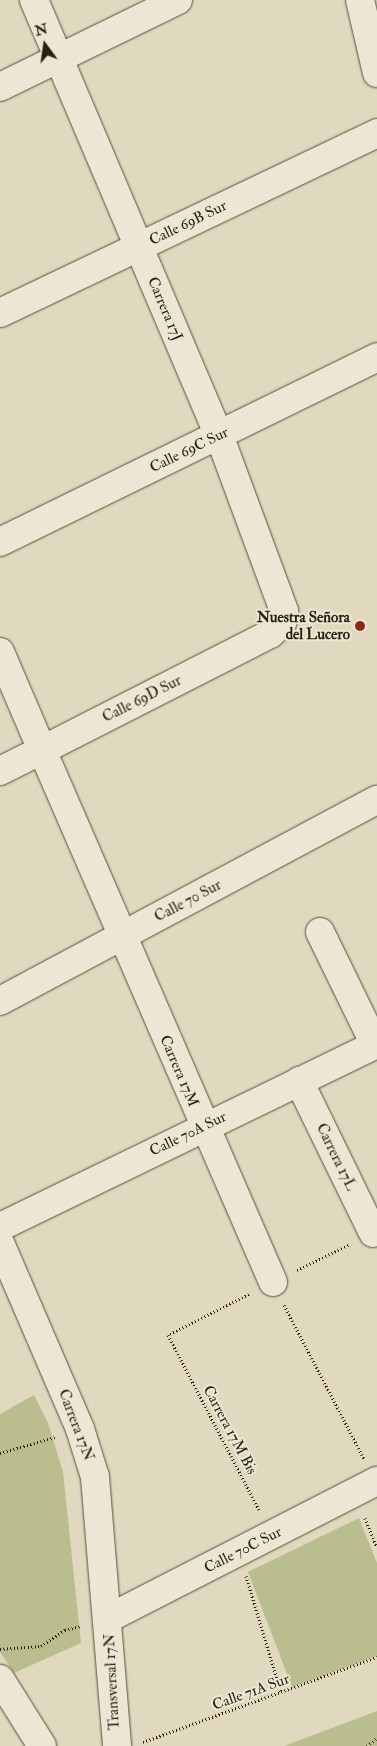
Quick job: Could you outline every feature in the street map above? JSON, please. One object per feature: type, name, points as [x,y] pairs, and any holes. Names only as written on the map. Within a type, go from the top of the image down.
[{"type":"street","name":"Carrera 17J","points":[[34,0],[219,435],[284,611],[282,623]]},
{"type":"street","points":[[0,87],[178,0]]},
{"type":"street","points":[[360,0],[375,58]]},
{"type":"street","name":"Calle 69B Sur","points":[[0,314],[377,133]]},
{"type":"street","name":"Calle 69C Sur","points":[[0,542],[377,357]]},
{"type":"street","name":"Calle 69D Sur","points":[[0,771],[270,634],[282,623]]},
{"type":"street","name":"Carrera 17M","points":[[0,652],[203,1126],[273,1282]]},
{"type":"street","name":"Calle 70 Sur","points":[[0,1001],[377,800]]},
{"type":"street","points":[[320,932],[376,1045]]},
{"type":"street","name":"Calle 70A Sur","points":[[0,1227],[203,1126],[376,1045]]},
{"type":"street","name":"Carrera 17L","points":[[299,1081],[373,1233]]},
{"type":"street","name":"Carrera 17N","points":[[0,1243],[80,1429],[99,1501],[109,1618]]},
{"type":"street","name":"Calle 70C Sur","points":[[109,1618],[376,1482]]},
{"type":"street","name":"Transversal 17N","points":[[109,1618],[117,1746]]},
{"type":"street","points":[[0,1679],[42,1746]]},
{"type":"path","points":[[273,1282],[376,1482]]},
{"type":"path","name":"Carrera 17M Bis","points":[[168,1335],[272,1535]]},
{"type":"path","points":[[0,1453],[80,1429]]},
{"type":"path","points":[[240,1551],[280,1693]]},
{"type":"path","points":[[0,1649],[41,1646],[66,1630],[109,1618]]},
{"type":"path","name":"Calle 71A Sur","points":[[133,1746],[377,1657]]},
{"type":"path","points":[[367,1746],[377,1738]]},
{"type":"green space","points":[[34,1395],[48,1423],[63,1472],[81,1643],[14,1673],[0,1652],[0,1414]]},
{"type":"green space","points":[[359,1518],[377,1563],[377,1656],[292,1687],[248,1572]]},
{"type":"green space","points":[[377,1711],[377,1746],[284,1746]]},
{"type":"place","name":"Nuestra Señora del Lucero","points":[[360,626]]}]
